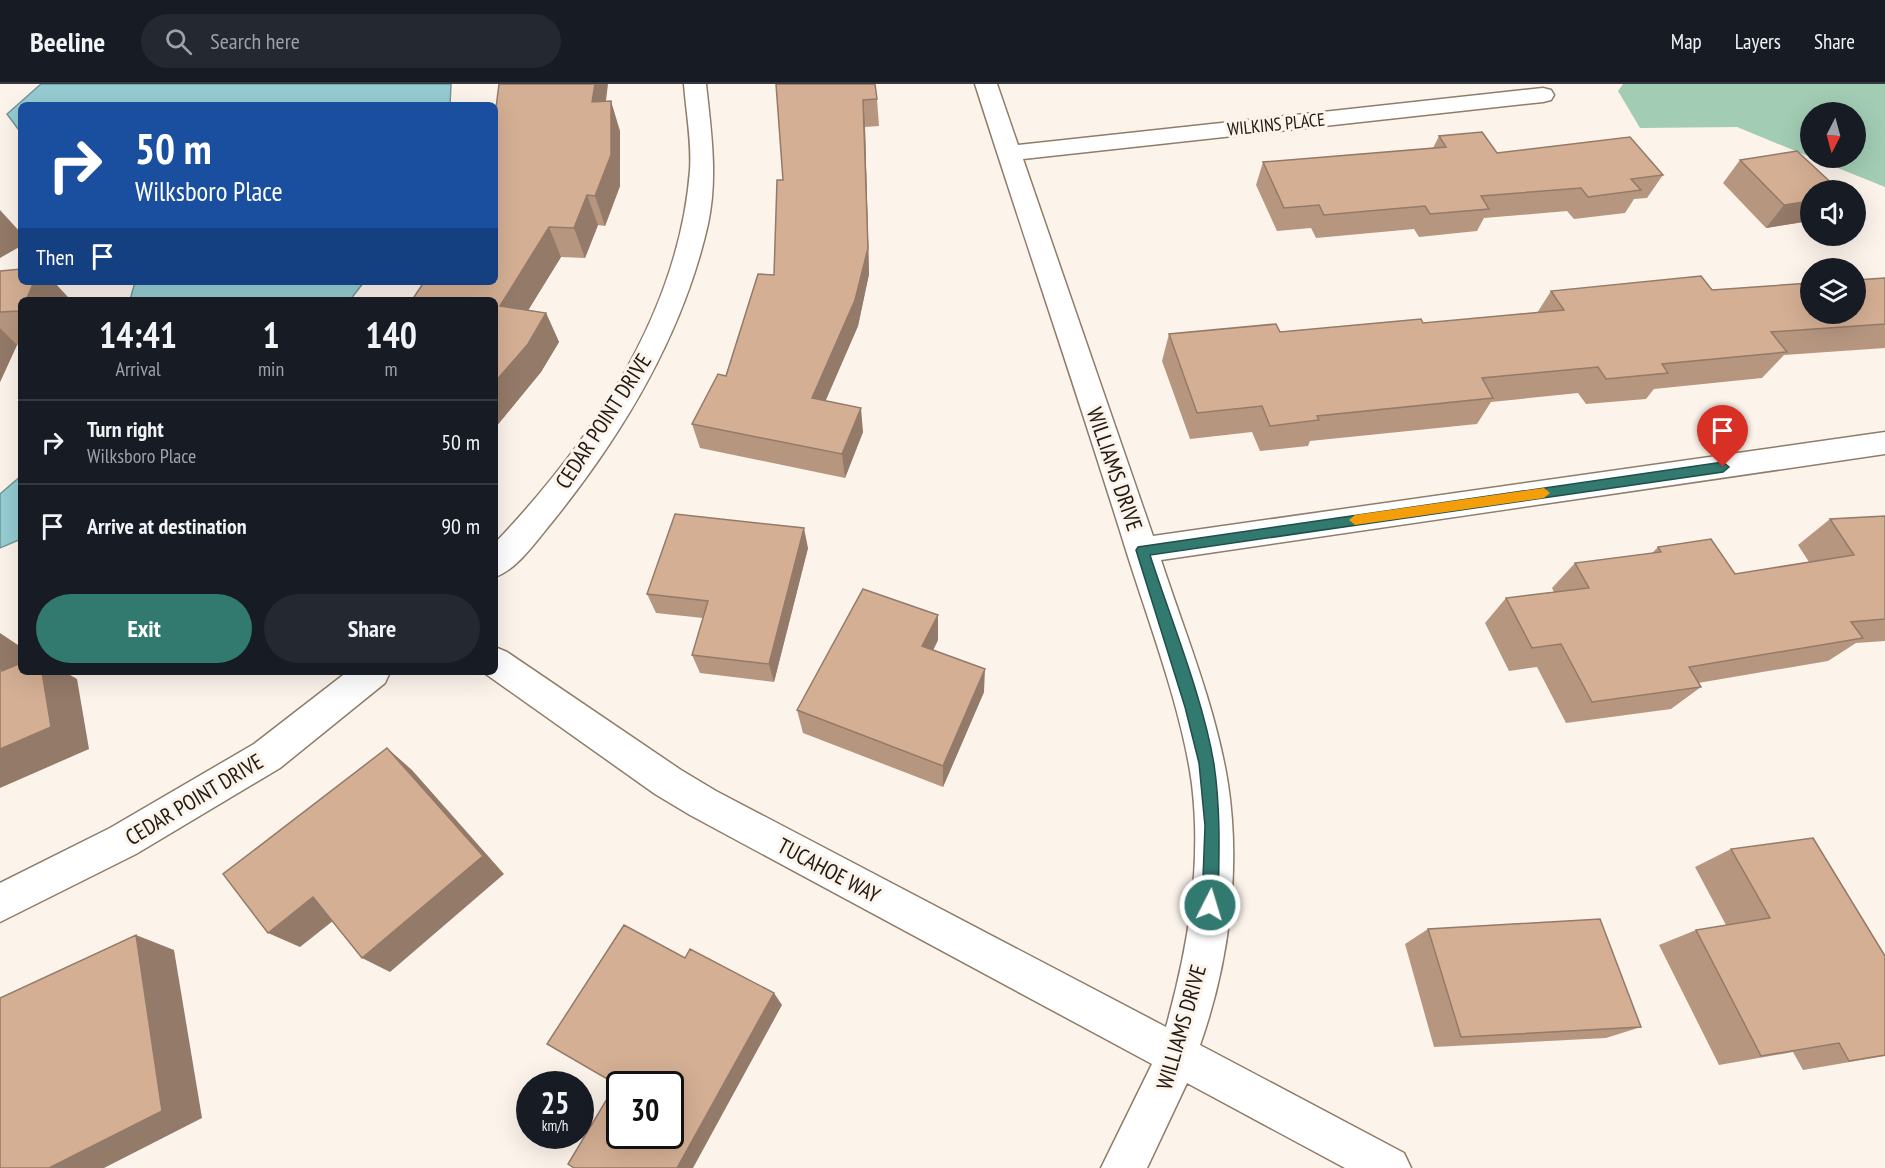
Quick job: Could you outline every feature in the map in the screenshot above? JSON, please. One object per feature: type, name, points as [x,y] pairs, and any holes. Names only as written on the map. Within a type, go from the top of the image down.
[{"type":"street","name":"CEDAR POINT DRIVE","points":[[498,561],[530,529],[592,446],[637,376],[669,312],[695,224],[702,169],[695,84]]},
{"type":"street","name":"WILLIAMS DRIVE","points":[[986,84],[1142,550],[1201,738],[1210,787],[1213,826],[1208,922],[1194,992],[1177,1056],[1144,1132],[1123,1168]]},
{"type":"street","name":"WILKINS PLACE","points":[[1008,153],[1543,95]]},
{"type":"street","points":[[1142,550],[1885,444]]},
{"type":"street","name":"TUCAHOE WAY","points":[[498,664],[668,782],[703,803],[1389,1168]]},
{"type":"street","name":"CEDAR POINT DRIVE","points":[[0,903],[123,842],[267,756],[369,675]]},
{"type":"green space","points":[[1623,84],[1885,84],[1885,187],[1838,168],[1866,168],[1866,102],[1800,102],[1800,153],[1737,127],[1640,128],[1618,91]]},
{"type":"water","points":[[41,84],[451,84],[450,102],[21,102]]},
{"type":"water","points":[[18,104],[18,129],[7,114]]},
{"type":"water","points":[[134,285],[362,285],[352,297],[131,297]]},
{"type":"water","points":[[18,479],[18,540],[0,548],[0,494]]},
{"type":"building","points":[[499,84],[595,84],[592,102],[611,101],[611,155],[595,196],[587,195],[574,228],[549,227],[500,306],[546,313],[528,344],[498,379],[498,297],[414,297],[422,285],[498,285],[497,102]]},
{"type":"building","points":[[776,84],[875,84],[877,99],[863,100],[868,248],[855,300],[812,398],[861,408],[842,454],[692,424],[718,374],[726,376],[758,274],[774,275],[777,180],[783,180]]},
{"type":"building","points":[[1482,132],[1497,153],[1630,137],[1663,175],[1631,179],[1641,190],[1588,197],[1581,188],[1481,196],[1489,209],[1430,214],[1425,206],[1324,215],[1319,205],[1284,208],[1263,162],[1446,147],[1439,136]]},
{"type":"building","points":[[1797,151],[1800,154],[1800,168],[1815,168],[1828,180],[1800,180],[1800,203],[1784,205],[1740,160]]},
{"type":"building","points":[[18,269],[18,285],[33,285],[27,297],[18,297],[18,311],[0,312],[0,271]]},
{"type":"building","points":[[1701,276],[1712,290],[1800,284],[1800,324],[1866,324],[1866,279],[1885,278],[1885,324],[1771,332],[1787,352],[1662,364],[1668,373],[1606,379],[1598,367],[1482,378],[1493,398],[1317,416],[1319,420],[1270,426],[1262,406],[1197,413],[1169,334],[1276,324],[1280,332],[1421,319],[1423,323],[1564,310],[1551,291]]},
{"type":"building","points":[[675,514],[804,528],[769,664],[692,655],[708,601],[647,594]]},
{"type":"building","points":[[1885,516],[1885,619],[1851,622],[1863,638],[1689,667],[1701,687],[1592,702],[1561,644],[1532,648],[1506,598],[1589,588],[1575,563],[1661,552],[1658,547],[1711,539],[1735,574],[1854,555],[1830,519]]},
{"type":"building","points":[[863,589],[938,615],[922,646],[985,669],[943,766],[797,710]]},
{"type":"building","points":[[0,659],[2,671],[18,664],[18,675],[42,675],[51,727],[0,749]]},
{"type":"building","points":[[387,748],[483,856],[362,958],[313,897],[268,933],[223,874]]},
{"type":"building","points":[[1813,838],[1885,956],[1885,1055],[1849,1061],[1839,1043],[1761,1056],[1696,930],[1770,918],[1731,849]]},
{"type":"building","points":[[1600,919],[1641,1027],[1461,1037],[1428,929]]},
{"type":"building","points":[[624,925],[685,958],[690,949],[774,993],[677,1168],[574,1168],[568,1164],[577,1149],[594,1149],[594,1121],[606,1101],[606,1149],[684,1149],[684,1071],[606,1071],[606,1078],[547,1044]]},
{"type":"building","points":[[136,935],[162,1111],[49,1168],[0,1168],[0,998]]},
{"type":"slow traffic","points":[[1355,520],[1544,493]]},
{"type":"route","points":[[1210,905],[1213,826],[1206,763],[1192,707],[1142,550],[1723,467]]}]
